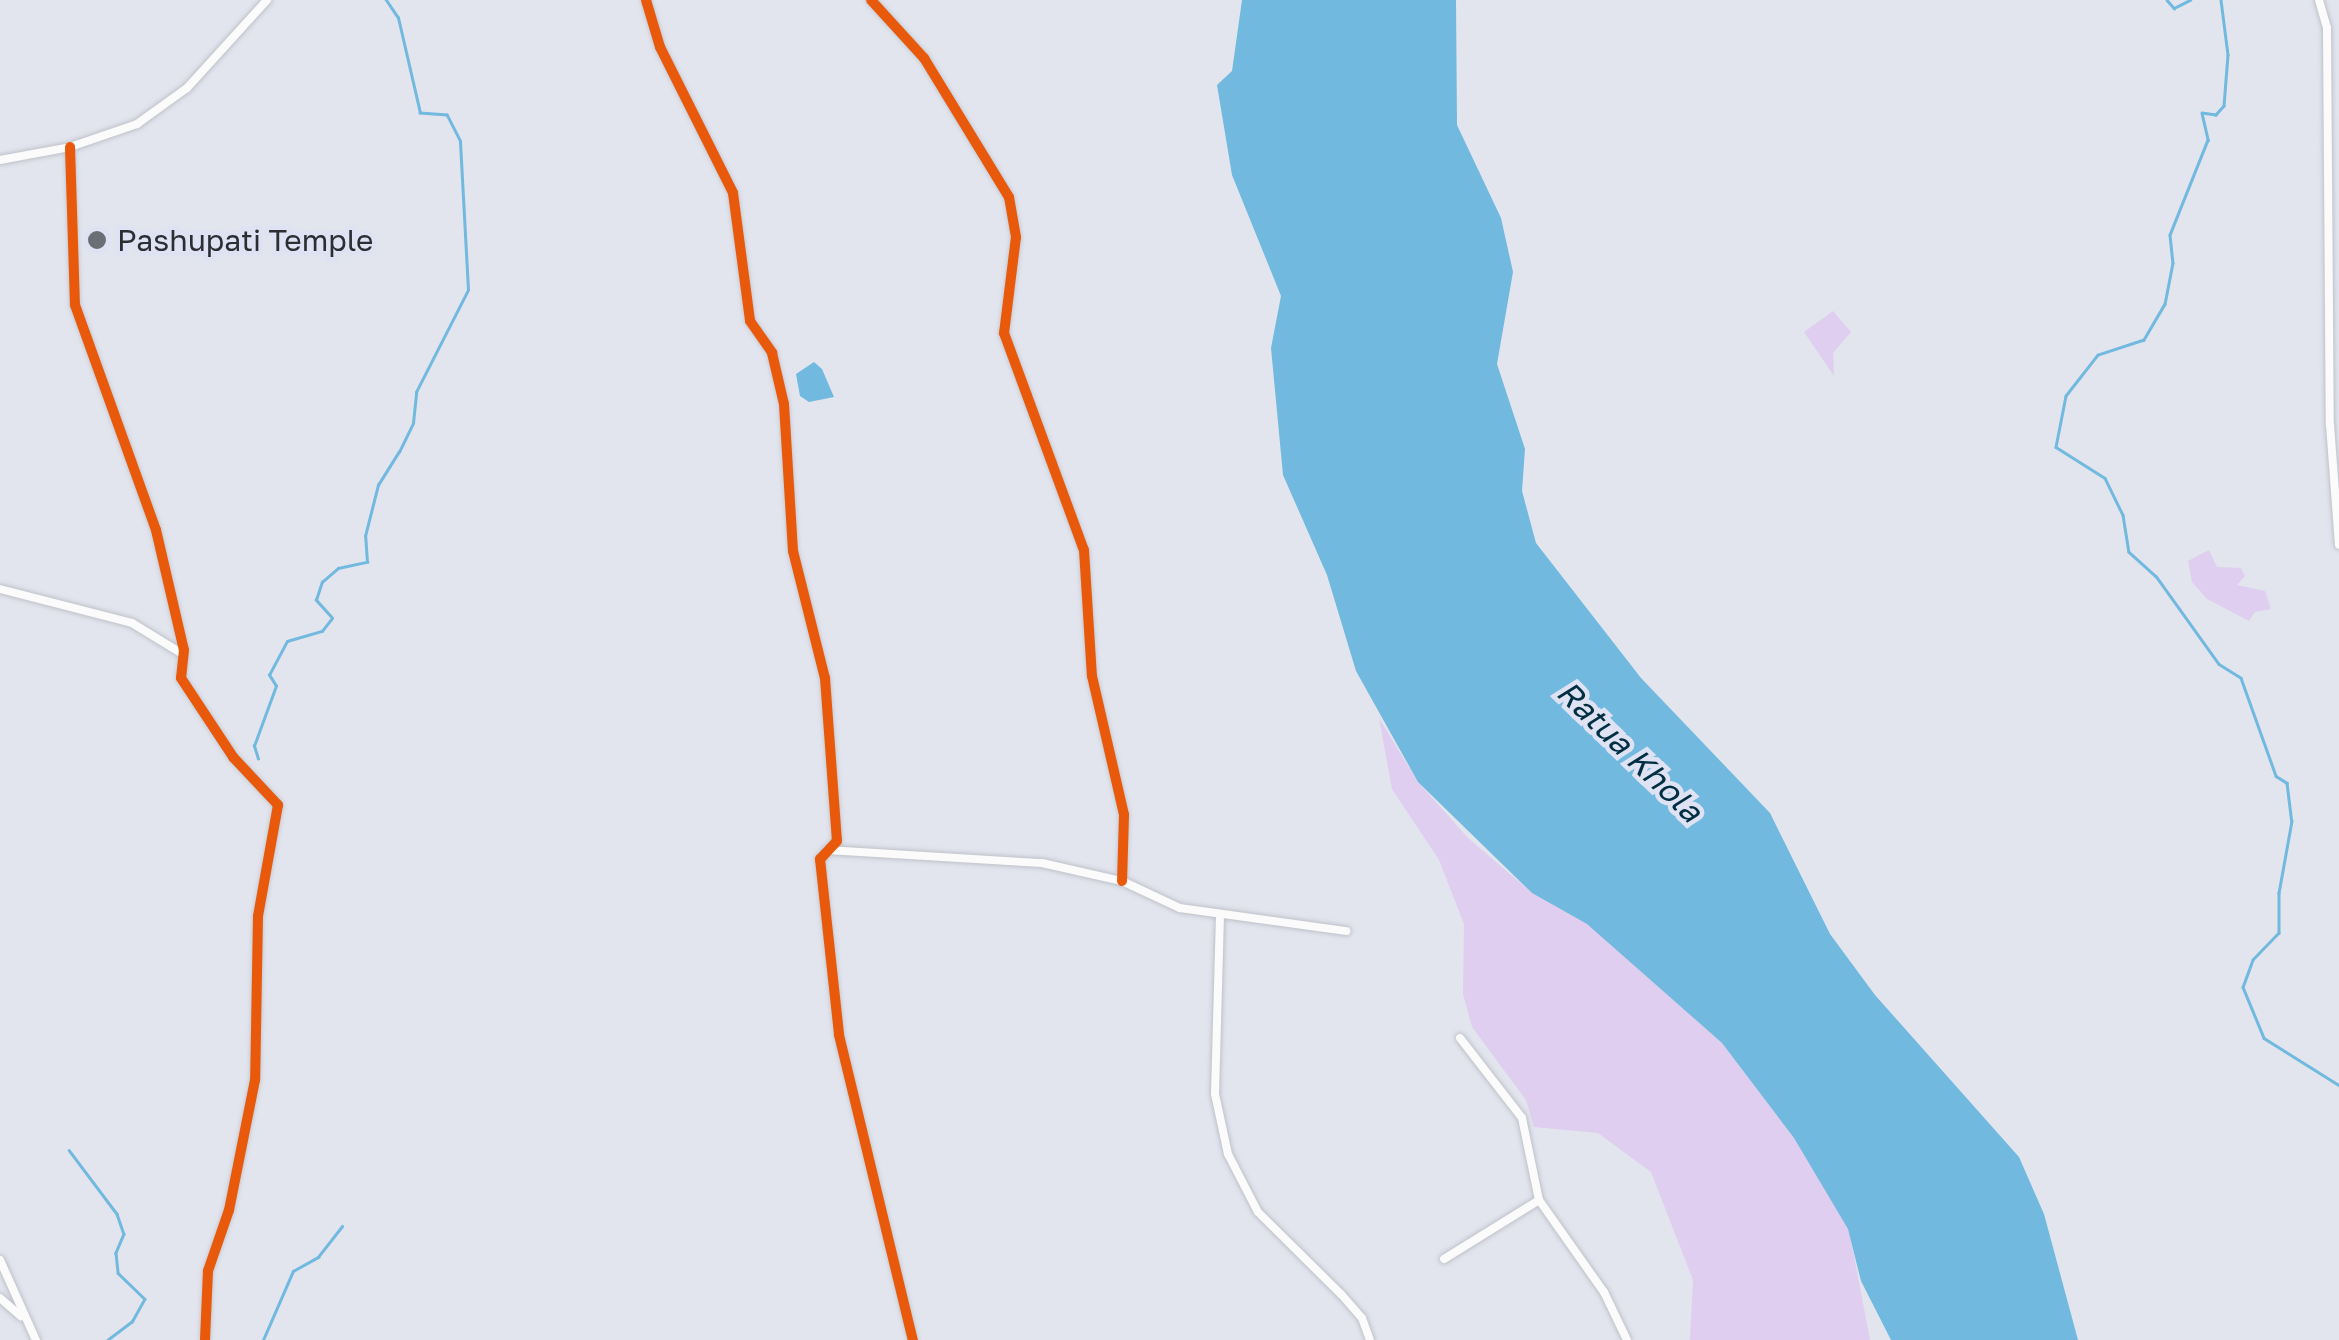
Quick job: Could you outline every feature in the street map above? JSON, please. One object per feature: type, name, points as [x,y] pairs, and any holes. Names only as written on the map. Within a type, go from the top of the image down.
[{"type":"street","points":[[0,160],[70,148],[137,124],[187,88],[267,0]]},
{"type":"street","points":[[646,0],[660,47],[733,193],[750,321],[772,353],[780,385],[793,551],[825,678],[837,833],[820,859],[842,1051],[913,1340]]},
{"type":"street","points":[[871,0],[924,58],[1009,197],[1016,237],[1004,333],[1084,550],[1092,676],[1124,815],[1122,881]]},
{"type":"street","points":[[2318,0],[2327,28],[2330,425],[2339,545]]},
{"type":"street","points":[[70,148],[74,305],[156,530],[181,654],[181,678],[212,728],[278,805],[258,916],[255,1080],[229,1210],[208,1271],[205,1340]]},
{"type":"street","points":[[0,590],[132,623],[181,654]]},
{"type":"street","points":[[827,850],[1042,863],[1122,881],[1180,908],[1346,931]]},
{"type":"street","points":[[1220,915],[1214,1094],[1228,1154],[1258,1212],[1342,1294],[1362,1318],[1370,1340]]},
{"type":"street","points":[[1460,1038],[1522,1118],[1539,1200],[1604,1292],[1627,1340]]},
{"type":"street","points":[[1444,1260],[1539,1200]]},
{"type":"street","points":[[0,1260],[21,1316],[36,1340]]},
{"type":"street","points":[[0,1298],[21,1316]]},
{"type":"shaded area","points":[[1833,311],[1851,332],[1833,353],[1834,376],[1804,332]]},
{"type":"shaded area","points":[[2209,550],[2217,567],[2241,568],[2245,576],[2237,585],[2265,591],[2271,609],[2255,612],[2249,621],[2207,599],[2192,582],[2188,561]]},
{"type":"shaded area","points":[[1379,718],[1418,782],[1468,838],[1532,893],[1588,924],[1722,1043],[1794,1138],[1849,1229],[1870,1340],[1690,1340],[1693,1280],[1651,1172],[1598,1133],[1534,1127],[1526,1100],[1472,1027],[1463,994],[1464,924],[1439,860],[1392,789]]},
{"type":"water","name":"Ratua Khola","points":[[1242,0],[1456,0],[1457,125],[1501,218],[1513,272],[1497,364],[1525,449],[1522,491],[1536,543],[1641,678],[1770,813],[1830,934],[1875,995],[2019,1157],[2044,1214],[2078,1340],[1891,1340],[1861,1281],[1848,1229],[1794,1138],[1722,1043],[1587,924],[1532,893],[1418,782],[1356,671],[1327,575],[1283,475],[1271,348],[1281,296],[1232,175],[1217,85],[1232,71]]},
{"type":"water","points":[[814,362],[822,369],[834,397],[809,402],[800,396],[796,374]]},
{"type":"waterway","points":[[258,759],[254,746],[276,686],[269,675],[287,641],[322,631],[332,618],[316,600],[322,582],[338,568],[367,562],[365,536],[378,485],[413,423],[416,392],[468,290],[460,141],[447,115],[420,113],[398,18],[386,0]]},
{"type":"waterway","points":[[2167,0],[2174,8],[2190,0]]},
{"type":"waterway","points":[[2221,0],[2228,55],[2224,106],[2216,115],[2202,113],[2208,140],[2170,235],[2173,263],[2165,304],[2144,340],[2098,355],[2066,396],[2056,447],[2105,478],[2123,515],[2129,552],[2156,576],[2219,664],[2241,678],[2276,776],[2287,783],[2292,821],[2279,893],[2279,933],[2253,960],[2243,987],[2264,1038],[2339,1085]]},
{"type":"waterway","points":[[69,1150],[117,1214],[124,1234],[116,1253],[118,1273],[145,1299],[132,1322],[108,1340]]},
{"type":"waterway","points":[[263,1340],[293,1271],[318,1257],[342,1226]]},
{"type":"cycle path","points":[[646,0],[660,47],[733,193],[750,321],[772,353],[784,404],[793,551],[825,678],[837,841],[820,859],[839,1035],[913,1340]]},
{"type":"cycle path","points":[[871,0],[924,58],[1009,197],[1016,237],[1004,333],[1084,550],[1092,676],[1124,815],[1122,881]]},
{"type":"cycle path","points":[[70,147],[75,305],[156,530],[184,650],[181,678],[233,757],[278,805],[258,916],[255,1080],[229,1210],[208,1271],[205,1340]]},
{"type":"place","name":"Pashupati Temple","points":[[97,240]]}]
